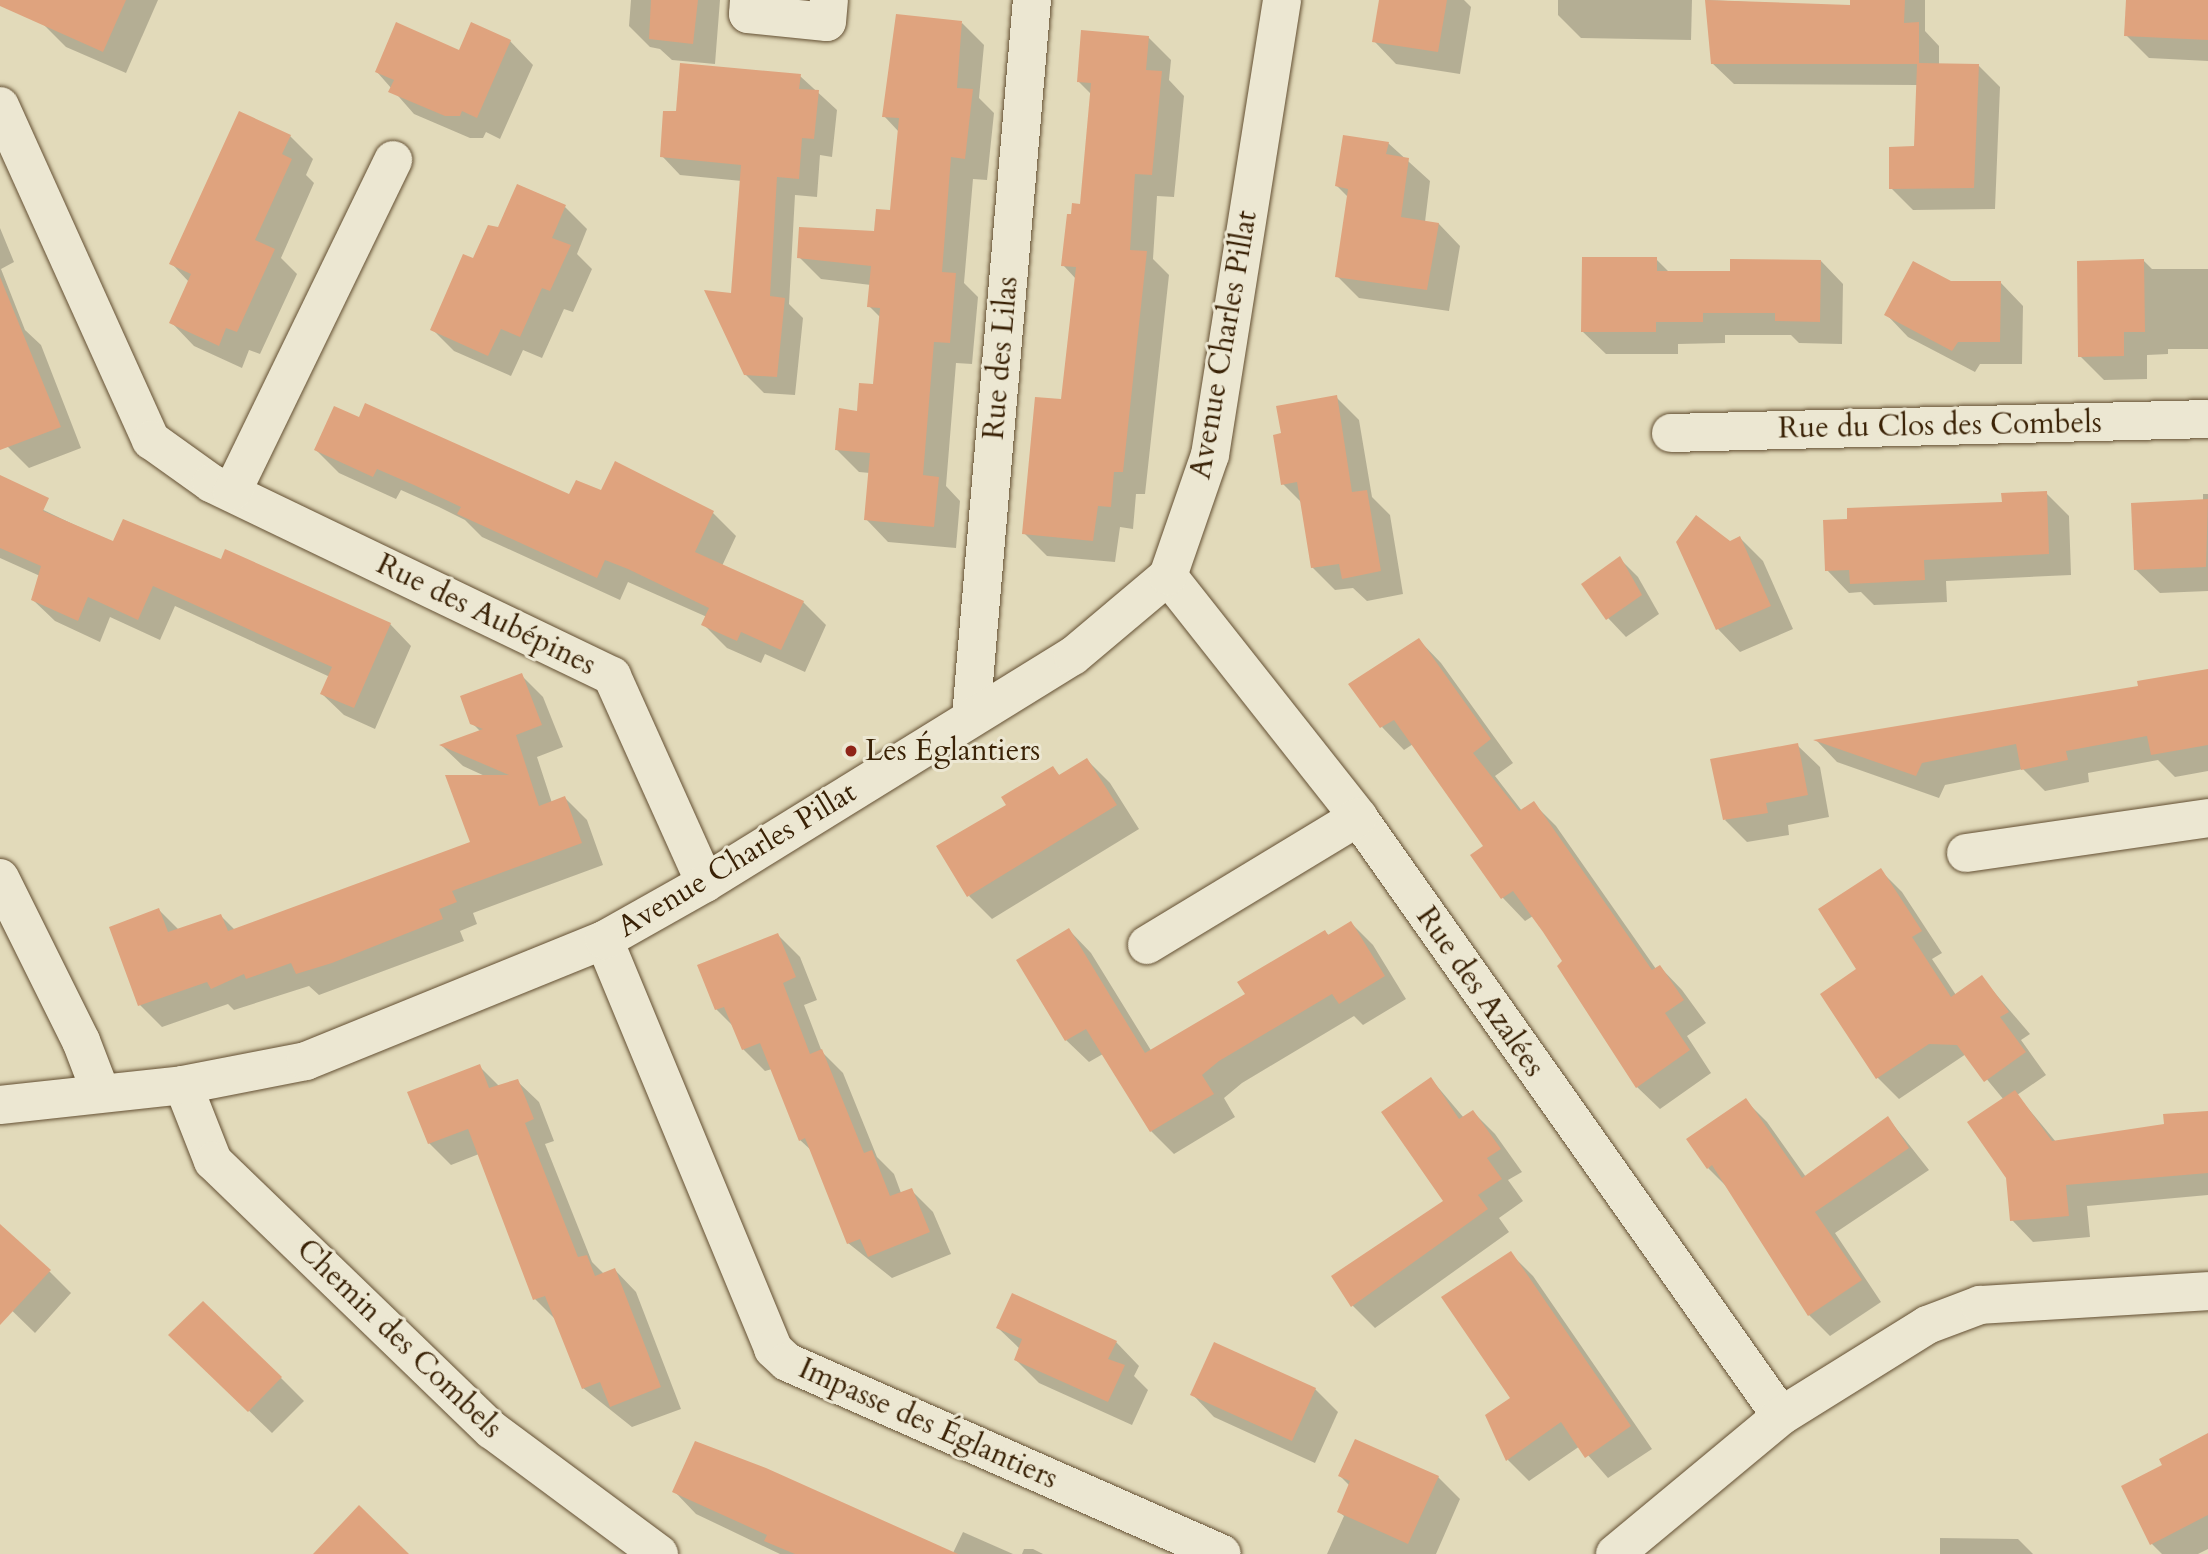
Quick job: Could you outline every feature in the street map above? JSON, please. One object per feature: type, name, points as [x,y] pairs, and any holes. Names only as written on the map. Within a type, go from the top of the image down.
[{"type":"street","points":[[749,0],[748,14],[827,22],[829,0]]},
{"type":"street","name":"Rue des Lilas","points":[[971,717],[1032,0]]},
{"type":"street","name":"Avenue Charles Pillat","points":[[0,1105],[183,1085],[306,1061],[604,940],[705,883],[1073,656],[1168,576],[1210,455],[1275,1]]},
{"type":"street","name":"Rue des Aubépines","points":[[0,106],[151,440],[232,492],[612,676],[705,883]]},
{"type":"street","points":[[232,492],[393,160]]},
{"type":"street","name":"Rue du Clos des Combels","points":[[1671,433],[2208,419]]},
{"type":"street","name":"Rue des Azalées","points":[[1168,576],[1358,817],[1780,1416]]},
{"type":"street","points":[[1147,945],[1358,817]]},
{"type":"street","points":[[1966,853],[2208,818]]},
{"type":"street","points":[[0,878],[81,1041],[101,1093]]},
{"type":"street","name":"Impasse des Églantiers","points":[[604,940],[773,1349],[787,1362],[1222,1554]]},
{"type":"street","name":"Chemin des Combels","points":[[183,1085],[213,1161],[492,1430],[659,1554]]},
{"type":"street","points":[[1615,1554],[1780,1416],[1927,1325],[1980,1305],[2208,1291]]},
{"type":"building","points":[[0,0],[126,0],[103,52],[0,6]]},
{"type":"building","points":[[651,0],[698,0],[693,44],[649,39]]},
{"type":"building","points":[[1379,0],[1447,0],[1438,52],[1372,42]]},
{"type":"building","points":[[1705,0],[1850,5],[1850,0],[1905,0],[1904,23],[1919,22],[1919,63],[1979,64],[1974,188],[1889,189],[1889,147],[1914,146],[1917,64],[1711,64]]},
{"type":"building","points":[[2126,0],[2208,0],[2208,40],[2124,36]]},
{"type":"building","points":[[896,14],[962,21],[957,88],[973,89],[965,159],[951,157],[942,272],[956,273],[950,343],[934,342],[923,475],[939,477],[934,527],[864,520],[870,453],[835,450],[839,408],[857,411],[859,383],[873,384],[880,308],[867,307],[871,266],[797,258],[799,227],[874,231],[876,209],[890,210],[899,118],[882,117]]},
{"type":"building","points":[[396,22],[459,50],[471,22],[511,40],[477,118],[462,111],[460,116],[445,116],[388,92],[394,80],[375,72]]},
{"type":"building","points":[[1081,30],[1149,36],[1146,70],[1162,71],[1152,175],[1135,174],[1130,250],[1147,251],[1123,472],[1114,472],[1111,507],[1098,506],[1093,541],[1022,534],[1035,397],[1061,399],[1076,267],[1061,266],[1067,214],[1071,214],[1072,203],[1080,204],[1091,83],[1077,82]]},
{"type":"building","points":[[680,63],[801,74],[799,89],[819,90],[814,139],[802,138],[799,179],[777,177],[770,296],[785,298],[777,377],[744,375],[704,290],[731,293],[741,165],[660,157],[663,111],[676,111]]},
{"type":"building","points":[[239,111],[291,135],[282,154],[292,159],[255,240],[275,249],[237,332],[226,328],[219,346],[169,323],[191,274],[169,264]]},
{"type":"building","points":[[1343,135],[1389,142],[1386,154],[1409,158],[1401,217],[1439,223],[1427,290],[1335,277],[1348,189],[1335,186]]},
{"type":"building","points":[[517,184],[566,205],[552,238],[571,245],[550,291],[542,288],[520,337],[501,329],[488,356],[430,330],[463,254],[473,258],[488,225],[498,227]]},
{"type":"building","points":[[1582,257],[1657,257],[1657,271],[1730,271],[1730,259],[1821,260],[1820,322],[1775,321],[1775,313],[1703,313],[1703,322],[1656,322],[1656,332],[1581,332]]},
{"type":"building","points":[[2144,259],[2145,332],[2124,332],[2124,356],[2078,357],[2077,261]]},
{"type":"building","points":[[1913,261],[1951,281],[2001,281],[2000,342],[1958,342],[1952,351],[1884,315]]},
{"type":"building","points":[[0,277],[61,427],[0,450]]},
{"type":"building","points":[[1337,395],[1352,492],[1367,490],[1381,571],[1342,579],[1339,564],[1311,568],[1297,482],[1281,485],[1273,435],[1281,433],[1276,406]]},
{"type":"building","points":[[365,403],[569,494],[576,480],[601,490],[615,461],[714,511],[695,552],[804,601],[781,650],[741,632],[737,641],[701,625],[709,608],[628,569],[605,560],[597,578],[457,514],[461,507],[414,485],[377,469],[373,477],[314,450],[334,406],[359,417]]},
{"type":"building","points":[[0,475],[49,498],[43,511],[113,541],[123,519],[221,559],[225,549],[391,623],[354,708],[320,694],[332,667],[153,586],[138,620],[88,597],[78,621],[31,600],[41,566],[0,548]]},
{"type":"building","points":[[2047,491],[2049,554],[1924,560],[1925,580],[1850,584],[1849,570],[1825,571],[1823,520],[1847,519],[1847,508],[2002,502],[2001,493]]},
{"type":"building","points":[[2208,499],[2206,567],[2134,570],[2131,503]]},
{"type":"building","points":[[1696,515],[1730,541],[1740,536],[1771,606],[1716,630],[1676,542]]},
{"type":"building","points":[[1620,556],[1642,595],[1606,620],[1581,584]]},
{"type":"building","points":[[1419,638],[1491,739],[1473,753],[1519,811],[1534,801],[1652,970],[1660,965],[1684,1000],[1665,1013],[1690,1050],[1636,1088],[1557,966],[1562,961],[1543,932],[1513,891],[1501,899],[1470,855],[1483,846],[1404,734],[1394,720],[1380,728],[1348,684]]},
{"type":"building","points":[[2208,669],[2208,745],[2151,755],[2147,736],[2066,751],[2068,760],[2021,770],[2016,744],[1922,763],[1916,776],[1813,740],[2138,686],[2137,681]]},
{"type":"building","points":[[522,673],[542,725],[516,735],[539,806],[565,796],[582,843],[452,891],[457,902],[439,909],[443,919],[332,963],[296,974],[291,963],[246,979],[244,974],[211,989],[207,982],[138,1006],[109,927],[159,908],[168,932],[221,914],[228,931],[470,842],[445,775],[509,775],[439,745],[483,729],[470,724],[460,696]]},
{"type":"building","points":[[1798,743],[1808,795],[1766,803],[1768,813],[1723,820],[1710,759]]},
{"type":"building","points":[[1087,758],[1117,805],[967,897],[936,846],[1006,805],[1001,797],[1053,766],[1059,775]]},
{"type":"building","points":[[1881,868],[1922,931],[1912,937],[1951,997],[1982,975],[2009,1012],[2000,1017],[2026,1052],[1984,1082],[1957,1045],[1929,1044],[1876,1079],[1820,994],[1856,969],[1818,909]]},
{"type":"building","points":[[1351,921],[1385,976],[1339,1004],[1332,994],[1219,1061],[1202,1075],[1214,1094],[1150,1132],[1086,1029],[1065,1041],[1016,960],[1069,928],[1145,1053],[1245,994],[1237,982],[1325,930],[1328,935]]},
{"type":"building","points":[[778,933],[796,977],[783,983],[810,1054],[822,1049],[864,1153],[872,1150],[890,1196],[912,1188],[930,1232],[868,1257],[860,1239],[847,1244],[805,1138],[799,1141],[760,1043],[742,1050],[724,1007],[715,1010],[697,965]]},
{"type":"building","points":[[480,1064],[489,1088],[518,1079],[534,1119],[525,1123],[578,1257],[587,1255],[595,1276],[615,1268],[661,1387],[610,1407],[600,1382],[582,1389],[545,1296],[533,1300],[468,1129],[428,1144],[407,1092]]},
{"type":"building","points":[[1431,1077],[1459,1119],[1473,1110],[1501,1149],[1487,1158],[1502,1179],[1478,1195],[1488,1209],[1351,1307],[1331,1276],[1443,1201],[1381,1112]]},
{"type":"building","points":[[2015,1090],[2052,1141],[2164,1124],[2163,1114],[2208,1111],[2208,1173],[2066,1185],[2069,1216],[2010,1221],[2006,1178],[1967,1122]]},
{"type":"building","points":[[1746,1098],[1802,1178],[1888,1116],[1909,1148],[1815,1212],[1862,1280],[1808,1316],[1712,1165],[1707,1169],[1686,1139]]},
{"type":"building","points":[[0,1224],[51,1270],[0,1325]]},
{"type":"building","points":[[1511,1251],[1631,1426],[1585,1458],[1561,1422],[1506,1461],[1485,1415],[1510,1398],[1441,1297]]},
{"type":"building","points":[[1012,1293],[1117,1341],[1108,1359],[1125,1365],[1108,1402],[1014,1360],[1022,1339],[996,1328]]},
{"type":"building","points":[[203,1301],[282,1377],[248,1412],[168,1335]]},
{"type":"building","points":[[1214,1342],[1316,1388],[1292,1441],[1190,1395]]},
{"type":"building","points":[[2208,1433],[2208,1515],[2150,1545],[2121,1486],[2162,1465],[2159,1459]]},
{"type":"building","points":[[1355,1439],[1439,1476],[1408,1544],[1337,1512],[1350,1481],[1338,1476]]},
{"type":"building","points":[[695,1441],[766,1468],[958,1554],[795,1554],[764,1541],[767,1535],[672,1492]]},
{"type":"building","points":[[359,1505],[409,1554],[313,1554]]},
{"type":"place","name":"Les Églantiers","points":[[851,751]]}]
